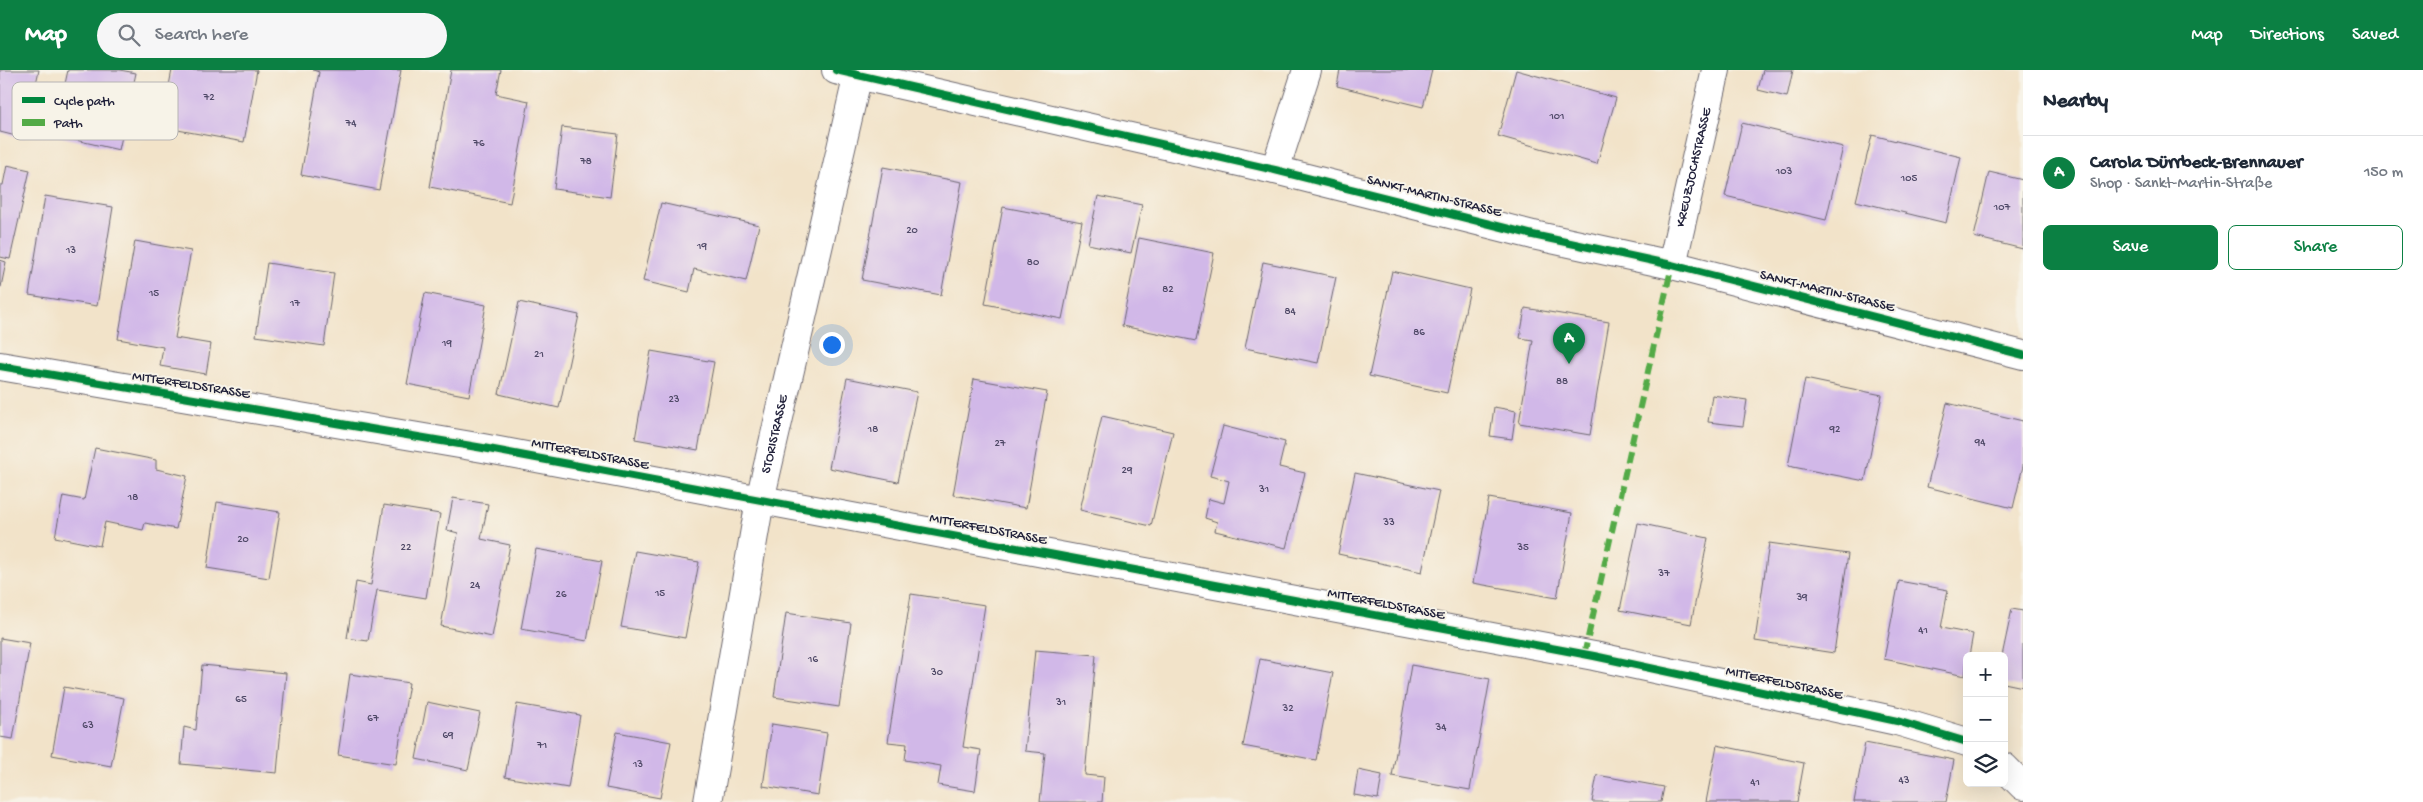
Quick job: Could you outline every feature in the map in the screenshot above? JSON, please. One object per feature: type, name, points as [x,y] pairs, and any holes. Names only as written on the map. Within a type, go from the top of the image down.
[{"type":"street","points":[[1275,170],[1307,70]]},
{"type":"street","name":"KREUZJOCHSTRASSE","points":[[1672,265],[1716,70]]},
{"type":"street","name":"SANKT-MARTIN-STRASSE","points":[[851,71],[1275,170],[1533,235],[1672,265],[2023,355]]},
{"type":"street","name":"STORISTRASSE","points":[[708,802],[760,500],[851,71]]},
{"type":"street","name":"MITTERFELDSTRASSE","points":[[0,366],[483,448],[1594,656],[1897,721],[1963,741]]},
{"type":"street","points":[[2008,771],[2023,786]]},
{"type":"building","points":[[0,70],[39,70],[36,82],[12,82],[12,135],[0,132]]},
{"type":"building","points":[[68,70],[120,70],[136,73],[134,82],[65,82]]},
{"type":"building","points":[[172,70],[257,70],[244,142],[178,130],[178,82],[170,82]]},
{"type":"building","points":[[313,70],[401,70],[379,190],[301,175],[319,72]]},
{"type":"building","points":[[451,70],[501,70],[496,94],[529,101],[510,203],[430,187]]},
{"type":"building","points":[[1340,70],[1432,70],[1423,107],[1337,86]]},
{"type":"building","points":[[1516,70],[1616,98],[1597,164],[1498,136]]},
{"type":"building","points":[[1763,70],[1793,70],[1787,97],[1758,90]]},
{"type":"building","points":[[1742,123],[1843,147],[1826,220],[1725,196]]},
{"type":"building","points":[[562,127],[618,134],[610,197],[554,189]]},
{"type":"building","points":[[1872,135],[1961,157],[1946,223],[1856,201]]},
{"type":"building","points":[[76,140],[121,140],[119,150]]},
{"type":"building","points":[[7,165],[30,170],[10,259],[0,257],[0,185],[3,185]]},
{"type":"building","points":[[883,167],[962,182],[941,295],[862,280]]},
{"type":"building","points":[[1989,172],[2023,180],[2023,249],[1974,237]]},
{"type":"building","points":[[45,196],[113,207],[97,306],[29,295]]},
{"type":"building","points":[[1098,196],[1142,205],[1131,253],[1088,244]]},
{"type":"building","points":[[661,203],[759,225],[746,281],[694,269],[689,292],[643,281]]},
{"type":"building","points":[[1003,207],[1082,222],[1062,319],[985,304]]},
{"type":"building","points":[[1139,238],[1214,253],[1196,341],[1122,326]]},
{"type":"building","points":[[135,241],[191,251],[175,338],[211,344],[206,374],[160,366],[163,347],[118,339]]},
{"type":"building","points":[[0,260],[6,262],[1,287],[0,287]]},
{"type":"building","points":[[1263,262],[1336,277],[1318,363],[1245,348]]},
{"type":"building","points":[[267,263],[334,273],[324,346],[256,336]]},
{"type":"building","points":[[1392,271],[1470,289],[1447,393],[1369,376]]},
{"type":"building","points":[[425,293],[486,305],[469,396],[407,384]]},
{"type":"building","points":[[519,302],[579,315],[559,408],[499,394]]},
{"type":"building","points":[[1525,308],[1609,322],[1590,435],[1519,423],[1533,340],[1520,338]]},
{"type":"building","points":[[651,351],[714,362],[698,450],[635,439]]},
{"type":"building","points":[[847,378],[917,392],[898,482],[829,468]]},
{"type":"building","points":[[974,379],[1047,392],[1026,508],[953,495]]},
{"type":"building","points":[[1805,379],[1882,395],[1865,481],[1788,466]]},
{"type":"building","points":[[1712,395],[1747,400],[1743,426],[1708,422]]},
{"type":"building","points":[[1947,403],[2023,421],[2023,466],[2013,508],[1927,487]]},
{"type":"building","points":[[1494,407],[1516,411],[1512,439],[1490,436]]},
{"type":"building","points":[[1102,416],[1173,432],[1151,526],[1080,510]]},
{"type":"building","points":[[1223,426],[1285,442],[1279,467],[1305,473],[1286,548],[1215,531],[1217,522],[1205,518],[1209,499],[1224,503],[1229,481],[1210,476]]},
{"type":"building","points":[[95,448],[156,460],[156,469],[187,476],[176,529],[145,523],[143,530],[105,522],[100,546],[55,537],[63,496],[84,500]]},
{"type":"building","points":[[1355,473],[1439,491],[1422,572],[1338,554]]},
{"type":"building","points":[[453,498],[488,504],[481,539],[510,545],[492,637],[441,626],[458,533],[447,530]]},
{"type":"building","points":[[1489,498],[1572,513],[1557,598],[1473,583]]},
{"type":"building","points":[[217,502],[280,512],[269,578],[207,568]]},
{"type":"building","points":[[384,505],[440,514],[426,598],[377,590],[368,641],[347,638],[356,582],[371,585]]},
{"type":"building","points":[[1638,523],[1708,538],[1691,624],[1620,610]]},
{"type":"building","points":[[1769,543],[1848,554],[1834,653],[1755,641]]},
{"type":"building","points":[[536,549],[602,561],[587,641],[521,629]]},
{"type":"building","points":[[635,551],[699,562],[685,638],[621,627]]},
{"type":"building","points":[[1899,581],[1948,590],[1941,628],[1973,634],[1970,652],[1963,652],[1963,676],[1884,659]]},
{"type":"building","points":[[911,594],[985,605],[963,747],[981,750],[975,791],[938,785],[941,766],[905,760],[907,744],[888,742]]},
{"type":"building","points":[[2012,609],[2023,611],[2023,687],[2008,684],[2008,652],[2003,652]]},
{"type":"building","points":[[786,613],[851,623],[839,707],[774,697]]},
{"type":"building","points":[[0,638],[30,643],[13,739],[0,737]]},
{"type":"building","points":[[1035,650],[1096,655],[1085,775],[1104,777],[1102,802],[1040,802],[1045,753],[1025,751]]},
{"type":"building","points":[[1260,659],[1333,673],[1316,760],[1243,746]]},
{"type":"building","points":[[202,665],[286,673],[277,773],[181,764],[184,727],[196,730]]},
{"type":"building","points":[[1411,665],[1490,679],[1470,790],[1392,776]]},
{"type":"building","points":[[350,674],[409,683],[396,764],[338,755]]},
{"type":"building","points":[[64,687],[124,698],[111,766],[52,755]]},
{"type":"building","points":[[427,702],[480,713],[468,770],[416,759]]},
{"type":"building","points":[[517,704],[580,715],[568,788],[505,777]]},
{"type":"building","points":[[772,724],[827,733],[818,795],[763,786]]},
{"type":"building","points":[[617,732],[671,742],[660,798],[606,788]]},
{"type":"building","points":[[1865,743],[1954,760],[1946,802],[1854,802]]},
{"type":"building","points":[[1717,745],[1804,763],[1797,802],[1706,802]]},
{"type":"building","points":[[1358,770],[1382,775],[1378,799],[1354,795]]},
{"type":"building","points":[[1597,775],[1664,787],[1661,802],[1592,802]]},
{"type":"marked path","points":[[1584,655],[1672,265]]},
{"type":"cycle path","points":[[836,70],[1275,170],[1533,235],[1672,265],[2023,355]]},
{"type":"cycle path","points":[[0,366],[483,448],[1594,656],[1897,721],[1963,741]]},
{"type":"place","name":"Carola Dürrbeck-Brennauer","points":[[1569,364]]}]
